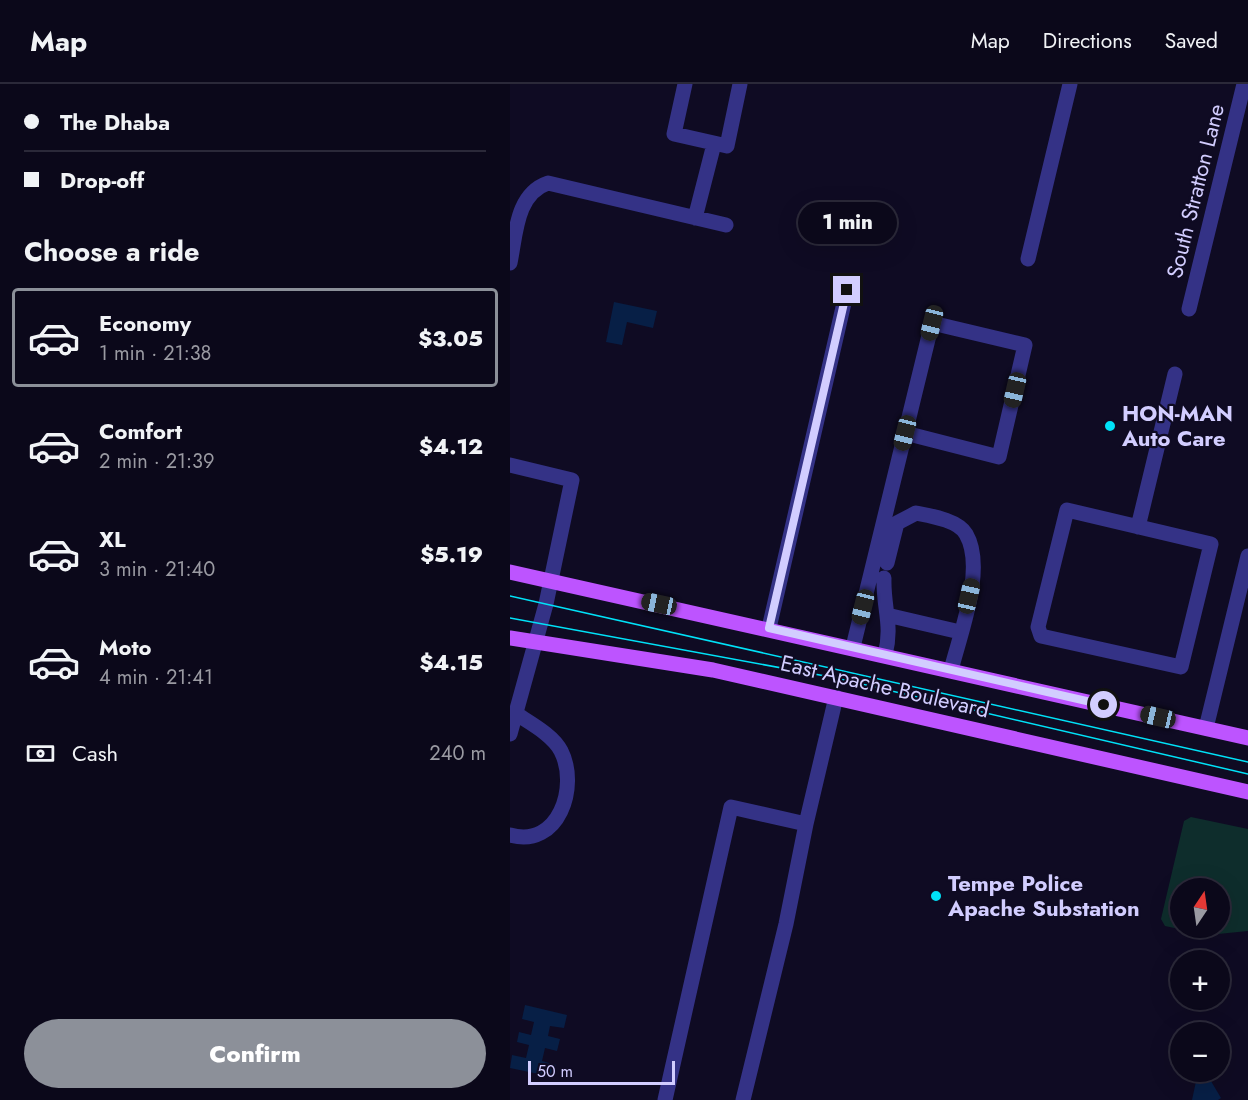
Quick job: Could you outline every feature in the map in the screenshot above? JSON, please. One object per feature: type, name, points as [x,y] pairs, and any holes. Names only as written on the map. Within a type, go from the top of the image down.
[{"type":"main road","name":"East Apache Boulevard","points":[[510,572],[769,628],[1248,738]]},
{"type":"main road","name":"East Apache Boulevard","points":[[510,638],[535,640],[704,668],[1248,792]]},
{"type":"street","points":[[686,84],[674,134],[727,146],[740,84]]},
{"type":"street","points":[[1028,259],[1070,84]]},
{"type":"street","name":"South Stratton Lane","points":[[1189,309],[1244,84]]},
{"type":"street","points":[[695,218],[714,144]]},
{"type":"street","points":[[510,263],[525,200],[536,187],[548,183],[726,225]]},
{"type":"street","points":[[769,628],[847,290]]},
{"type":"street","points":[[853,647],[905,433],[932,323],[1025,345],[999,457],[905,433]]},
{"type":"street","points":[[1138,527],[1174,374]]},
{"type":"street","points":[[510,465],[572,480],[550,580],[510,734]]},
{"type":"street","points":[[1067,510],[1138,527],[1211,544],[1181,668],[1041,636],[1038,627],[1067,510]]},
{"type":"street","points":[[885,655],[890,635],[885,571],[897,523],[916,513],[942,519],[965,533],[974,555],[974,576],[951,670]]},
{"type":"street","points":[[1206,728],[1248,556]]},
{"type":"street","points":[[887,615],[960,632]]},
{"type":"street","points":[[743,1100],[786,924],[806,824],[836,697]]},
{"type":"street","points":[[510,835],[518,837],[536,834],[552,825],[563,810],[568,793],[569,772],[560,749],[515,713]]},
{"type":"street","points":[[665,1100],[731,807],[806,824]]},
{"type":"green space","points":[[1191,817],[1248,829],[1248,931],[1230,933],[1230,878],[1171,878],[1184,821]]},
{"type":"green space","points":[[1170,881],[1170,927],[1165,926],[1161,919]]},
{"type":"water","points":[[614,302],[657,311],[653,328],[627,322],[622,345],[606,342]]},
{"type":"water","points":[[525,1005],[567,1015],[564,1028],[550,1026],[548,1036],[560,1039],[557,1051],[545,1048],[542,1061],[556,1065],[553,1077],[510,1068],[512,1055],[526,1058],[529,1045],[517,1042],[519,1032],[531,1035],[534,1022],[522,1019]]},
{"type":"water","points":[[1196,1082],[1212,1082],[1221,1098],[1218,1100],[1192,1100]]},
{"type":"tram line","points":[[510,596],[1248,762]]},
{"type":"tram line","points":[[510,618],[836,678],[1248,774]]},
{"type":"place","name":"HON-MAN Auto Care","points":[[1110,426]]},
{"type":"place","name":"Tempe Police Apache Substation","points":[[936,896]]},
{"type":"route","points":[[847,290],[769,628],[1104,705]]}]
